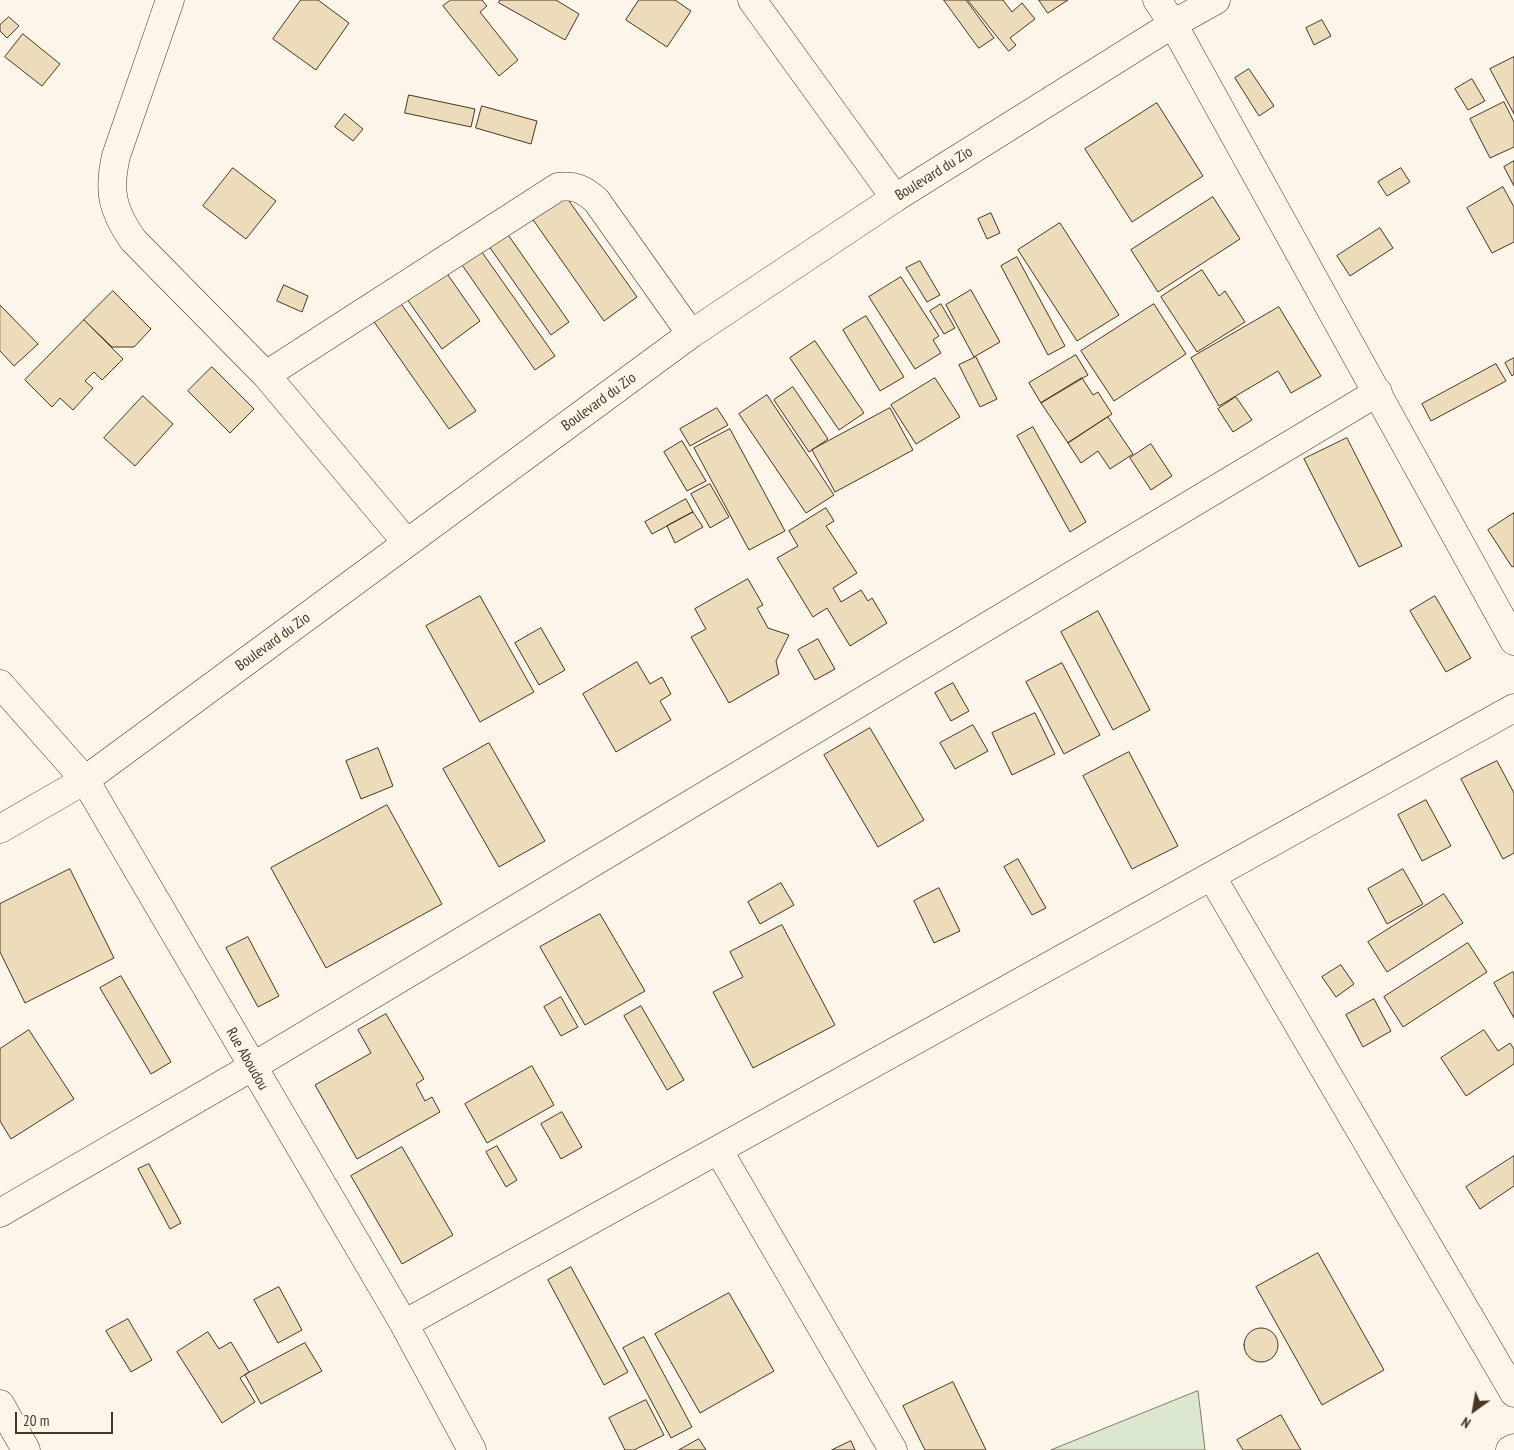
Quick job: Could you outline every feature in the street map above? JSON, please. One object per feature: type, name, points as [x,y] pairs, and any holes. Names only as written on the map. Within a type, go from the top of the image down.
[{"type":"street","points":[[170,0],[116,156],[111,178],[112,200],[120,222],[133,240],[266,375],[407,543]]},
{"type":"street","points":[[752,0],[895,198]]},
{"type":"street","points":[[1157,0],[1173,24],[1378,392],[1514,641]]},
{"type":"street","name":"Boulevard du Zio","points":[[0,828],[85,780],[691,334],[895,198],[1173,24],[1216,0]]},
{"type":"street","points":[[266,375],[558,187],[572,185],[583,190],[596,200],[691,334]]},
{"type":"street","points":[[0,1213],[252,1067],[1378,392]]},
{"type":"street","name":"Rue Aboudou","points":[[0,684],[85,780],[404,1324],[472,1450]]},
{"type":"street","points":[[404,1324],[719,1151],[1514,708]]},
{"type":"street","points":[[1212,877],[1514,1393]]},
{"type":"street","points":[[719,1151],[893,1450]]},
{"type":"street","points":[[0,1404],[26,1450]]},
{"type":"street","points":[[1510,1450],[1514,1448]]},
{"type":"green space","points":[[1198,1391],[1205,1450],[1051,1450]]},
{"type":"building","points":[[301,0],[318,0],[349,23],[316,70],[273,39]]},
{"type":"building","points":[[451,0],[482,0],[487,6],[480,12],[518,60],[499,76],[443,6]]},
{"type":"building","points":[[500,0],[556,0],[579,14],[565,40],[499,3]]},
{"type":"building","points":[[639,0],[675,0],[691,11],[667,47],[626,20]]},
{"type":"building","points":[[944,0],[966,0],[994,38],[979,48]]},
{"type":"building","points":[[968,0],[1003,0],[1012,12],[1022,3],[1035,19],[1010,38],[1016,45],[1009,51]]},
{"type":"building","points":[[1039,0],[1068,0],[1048,13]]},
{"type":"building","points":[[9,17],[19,26],[7,38],[0,31],[0,25]]},
{"type":"building","points":[[1322,20],[1331,36],[1314,45],[1306,28]]},
{"type":"building","points":[[23,34],[60,64],[42,86],[5,57]]},
{"type":"building","points":[[1514,57],[1514,114],[1490,69]]},
{"type":"building","points":[[1249,69],[1274,106],[1259,116],[1235,78]]},
{"type":"building","points":[[1472,79],[1485,101],[1468,110],[1455,89]]},
{"type":"building","points":[[409,95],[475,109],[471,127],[405,113]]},
{"type":"building","points":[[1504,102],[1514,122],[1514,147],[1490,158],[1470,119]]},
{"type":"building","points":[[1157,103],[1203,176],[1132,222],[1085,149]]},
{"type":"building","points":[[482,106],[537,121],[531,144],[476,128]]},
{"type":"building","points":[[345,114],[363,129],[353,141],[335,127]]},
{"type":"building","points":[[1514,161],[1514,186],[1504,167]]},
{"type":"building","points":[[233,168],[276,201],[246,239],[203,206]]},
{"type":"building","points":[[1401,168],[1410,182],[1387,196],[1378,182]]},
{"type":"building","points":[[1503,187],[1514,207],[1514,242],[1492,253],[1467,208]]},
{"type":"building","points":[[562,191],[637,297],[604,321],[529,214]]},
{"type":"building","points":[[1213,197],[1240,239],[1158,292],[1131,250]]},
{"type":"building","points":[[991,213],[1000,233],[987,239],[978,219]]},
{"type":"building","points":[[1060,223],[1119,315],[1077,341],[1018,250]]},
{"type":"building","points":[[1380,228],[1393,248],[1350,276],[1337,256]]},
{"type":"building","points":[[504,229],[569,322],[551,335],[486,242]]},
{"type":"building","points":[[479,248],[555,356],[535,370],[460,262]]},
{"type":"building","points":[[1017,257],[1065,346],[1048,355],[1001,266]]},
{"type":"building","points":[[920,261],[940,295],[927,302],[906,268]]},
{"type":"building","points":[[441,265],[480,321],[442,349],[402,292]]},
{"type":"building","points":[[1202,270],[1219,296],[1225,291],[1245,322],[1197,352],[1161,297]]},
{"type":"building","points":[[901,277],[939,336],[933,340],[941,353],[915,369],[869,297]]},
{"type":"building","points":[[284,285],[308,296],[302,312],[277,301]]},
{"type":"building","points":[[971,290],[1000,342],[974,357],[946,305]]},
{"type":"building","points":[[113,291],[151,329],[134,347],[112,347],[84,320]]},
{"type":"building","points":[[397,298],[476,411],[449,429],[370,316]]},
{"type":"building","points":[[941,304],[955,328],[944,334],[930,311]]},
{"type":"building","points":[[1154,304],[1186,354],[1114,401],[1081,351]]},
{"type":"building","points":[[0,305],[38,344],[14,366],[0,351]]},
{"type":"building","points":[[1279,307],[1321,376],[1291,393],[1278,371],[1219,406],[1191,358]]},
{"type":"building","points":[[866,316],[904,377],[880,391],[843,330]]},
{"type":"building","points":[[84,320],[123,359],[102,380],[94,372],[85,381],[93,388],[73,410],[60,398],[52,407],[25,380]]},
{"type":"building","points":[[815,341],[864,413],[839,430],[790,358]]},
{"type":"building","points":[[1076,355],[1088,375],[1041,403],[1029,383]]},
{"type":"building","points":[[976,357],[997,399],[980,407],[959,365]]},
{"type":"building","points":[[1514,358],[1514,374],[1512,376],[1505,363]]},
{"type":"building","points":[[1496,364],[1506,381],[1431,421],[1422,404]]},
{"type":"building","points":[[212,367],[254,409],[230,433],[188,391]]},
{"type":"building","points":[[935,378],[960,417],[916,444],[891,405]]},
{"type":"building","points":[[1082,378],[1093,395],[1098,392],[1112,414],[1068,443],[1041,403]]},
{"type":"building","points":[[793,387],[828,439],[809,452],[774,400]]},
{"type":"building","points":[[767,395],[834,495],[806,513],[739,414]]},
{"type":"building","points":[[143,396],[173,424],[135,466],[104,438]]},
{"type":"building","points":[[1236,397],[1252,420],[1233,432],[1218,409]]},
{"type":"building","points":[[717,408],[728,425],[690,446],[680,429]]},
{"type":"building","points":[[890,408],[913,450],[835,492],[812,450]]},
{"type":"building","points":[[1108,417],[1133,454],[1110,469],[1098,451],[1081,463],[1068,443]]},
{"type":"building","points":[[1033,427],[1086,522],[1070,532],[1017,436]]},
{"type":"building","points":[[730,429],[785,531],[749,550],[694,448]]},
{"type":"building","points":[[1347,438],[1402,546],[1359,567],[1304,459]]},
{"type":"building","points":[[682,441],[706,481],[687,491],[664,452]]},
{"type":"building","points":[[1151,444],[1172,476],[1151,490],[1130,458]]},
{"type":"building","points":[[710,484],[729,517],[710,528],[691,494]]},
{"type":"building","points":[[686,499],[693,512],[652,534],[645,522]]},
{"type":"building","points":[[826,508],[834,521],[826,526],[857,573],[833,588],[841,602],[861,590],[868,601],[872,598],[887,623],[850,646],[827,608],[813,617],[777,558],[798,546],[789,531]]},
{"type":"building","points":[[693,512],[703,527],[675,543],[667,526]]},
{"type":"building","points":[[1514,513],[1514,566],[1512,567],[1488,530]]},
{"type":"building","points":[[748,579],[763,605],[757,608],[768,628],[789,635],[776,661],[779,674],[729,703],[691,637],[706,629],[695,609]]},
{"type":"building","points":[[480,596],[534,692],[480,722],[426,626]]},
{"type":"building","points":[[1435,596],[1471,658],[1446,672],[1410,611]]},
{"type":"building","points":[[1098,611],[1150,710],[1113,730],[1061,632]]},
{"type":"building","points":[[541,628],[565,670],[539,685],[515,643]]},
{"type":"building","points":[[818,639],[835,669],[815,680],[798,650]]},
{"type":"building","points":[[637,662],[650,684],[662,677],[671,694],[660,701],[671,720],[616,752],[583,694]]},
{"type":"building","points":[[1062,663],[1100,735],[1064,754],[1026,682]]},
{"type":"building","points":[[953,683],[969,711],[951,721],[935,693]]},
{"type":"building","points":[[1035,713],[1055,754],[1012,775],[992,733]]},
{"type":"building","points":[[973,725],[988,751],[955,769],[940,743]]},
{"type":"building","points":[[870,728],[924,820],[878,847],[824,755]]},
{"type":"building","points":[[489,743],[545,841],[499,867],[443,769]]},
{"type":"building","points":[[378,748],[393,786],[361,799],[346,761]]},
{"type":"building","points":[[1129,752],[1178,846],[1132,869],[1083,776]]},
{"type":"building","points":[[1497,761],[1514,793],[1514,853],[1503,859],[1461,779]]},
{"type":"building","points":[[1426,800],[1451,846],[1422,861],[1398,815]]},
{"type":"building","points":[[387,805],[442,904],[326,968],[271,868]]},
{"type":"building","points":[[1018,859],[1046,908],[1032,915],[1004,867]]},
{"type":"building","points":[[70,869],[114,958],[25,1003],[0,952],[0,904]]},
{"type":"building","points":[[1403,869],[1423,904],[1387,924],[1368,889]]},
{"type":"building","points":[[781,883],[794,905],[760,924],[748,902]]},
{"type":"building","points":[[939,888],[960,931],[934,943],[914,901]]},
{"type":"building","points":[[1444,894],[1463,923],[1387,972],[1368,942]]},
{"type":"building","points":[[600,914],[645,991],[585,1025],[540,947]]},
{"type":"building","points":[[782,925],[835,1025],[753,1068],[713,992],[743,977],[730,952]]},
{"type":"building","points":[[248,937],[279,996],[258,1007],[226,948]]},
{"type":"building","points":[[1468,943],[1487,972],[1403,1027],[1384,997]]},
{"type":"building","points":[[1341,965],[1354,984],[1336,997],[1322,977]]},
{"type":"building","points":[[1513,972],[1514,975],[1514,1018],[1494,983]]},
{"type":"building","points":[[121,976],[171,1062],[151,1074],[100,988]]},
{"type":"building","points":[[561,997],[578,1027],[561,1036],[544,1007]]},
{"type":"building","points":[[1374,999],[1391,1031],[1363,1047],[1346,1015]]},
{"type":"building","points":[[641,1006],[684,1080],[667,1090],[624,1016]]},
{"type":"building","points":[[386,1014],[424,1079],[416,1084],[425,1101],[432,1097],[440,1112],[357,1159],[315,1085],[371,1053],[358,1030]]},
{"type":"building","points":[[29,1030],[74,1099],[11,1139],[0,1121],[0,1049]]},
{"type":"building","points":[[1484,1030],[1498,1051],[1510,1043],[1514,1049],[1514,1064],[1466,1096],[1441,1058]]},
{"type":"building","points":[[532,1066],[554,1105],[487,1143],[465,1104]]},
{"type":"building","points":[[562,1112],[582,1147],[561,1159],[541,1124]]},
{"type":"building","points":[[497,1146],[517,1180],[506,1187],[486,1152]]},
{"type":"building","points":[[402,1147],[453,1235],[402,1264],[351,1176]]},
{"type":"building","points":[[1514,1156],[1514,1186],[1480,1209],[1466,1187]]},
{"type":"building","points":[[149,1164],[181,1223],[170,1229],[138,1169]]},
{"type":"building","points":[[1318,1253],[1384,1370],[1322,1405],[1256,1287]]},
{"type":"building","points":[[571,1267],[628,1372],[604,1385],[548,1280]]},
{"type":"building","points":[[279,1287],[302,1330],[278,1343],[254,1300]]},
{"type":"building","points":[[729,1293],[774,1371],[700,1413],[655,1334]]},
{"type":"building","points":[[128,1319],[152,1360],[131,1372],[106,1331]]},
{"type":"building","points":[[1261,1328],[1273,1333],[1278,1345],[1273,1357],[1261,1362],[1249,1357],[1244,1345],[1249,1333]]},
{"type":"building","points":[[208,1332],[219,1349],[231,1342],[249,1372],[240,1378],[255,1402],[222,1423],[177,1352]]},
{"type":"building","points":[[644,1337],[692,1427],[671,1438],[623,1348]]},
{"type":"building","points":[[305,1343],[322,1371],[261,1404],[245,1375]]},
{"type":"building","points":[[953,1382],[986,1450],[925,1450],[903,1406]]},
{"type":"building","points":[[646,1400],[664,1435],[634,1450],[625,1450],[609,1418]]},
{"type":"building","points":[[1281,1415],[1301,1450],[1243,1450],[1237,1440]]},
{"type":"building","points":[[699,1439],[706,1450],[679,1450]]},
{"type":"building","points":[[851,1441],[855,1450],[832,1450]]}]
